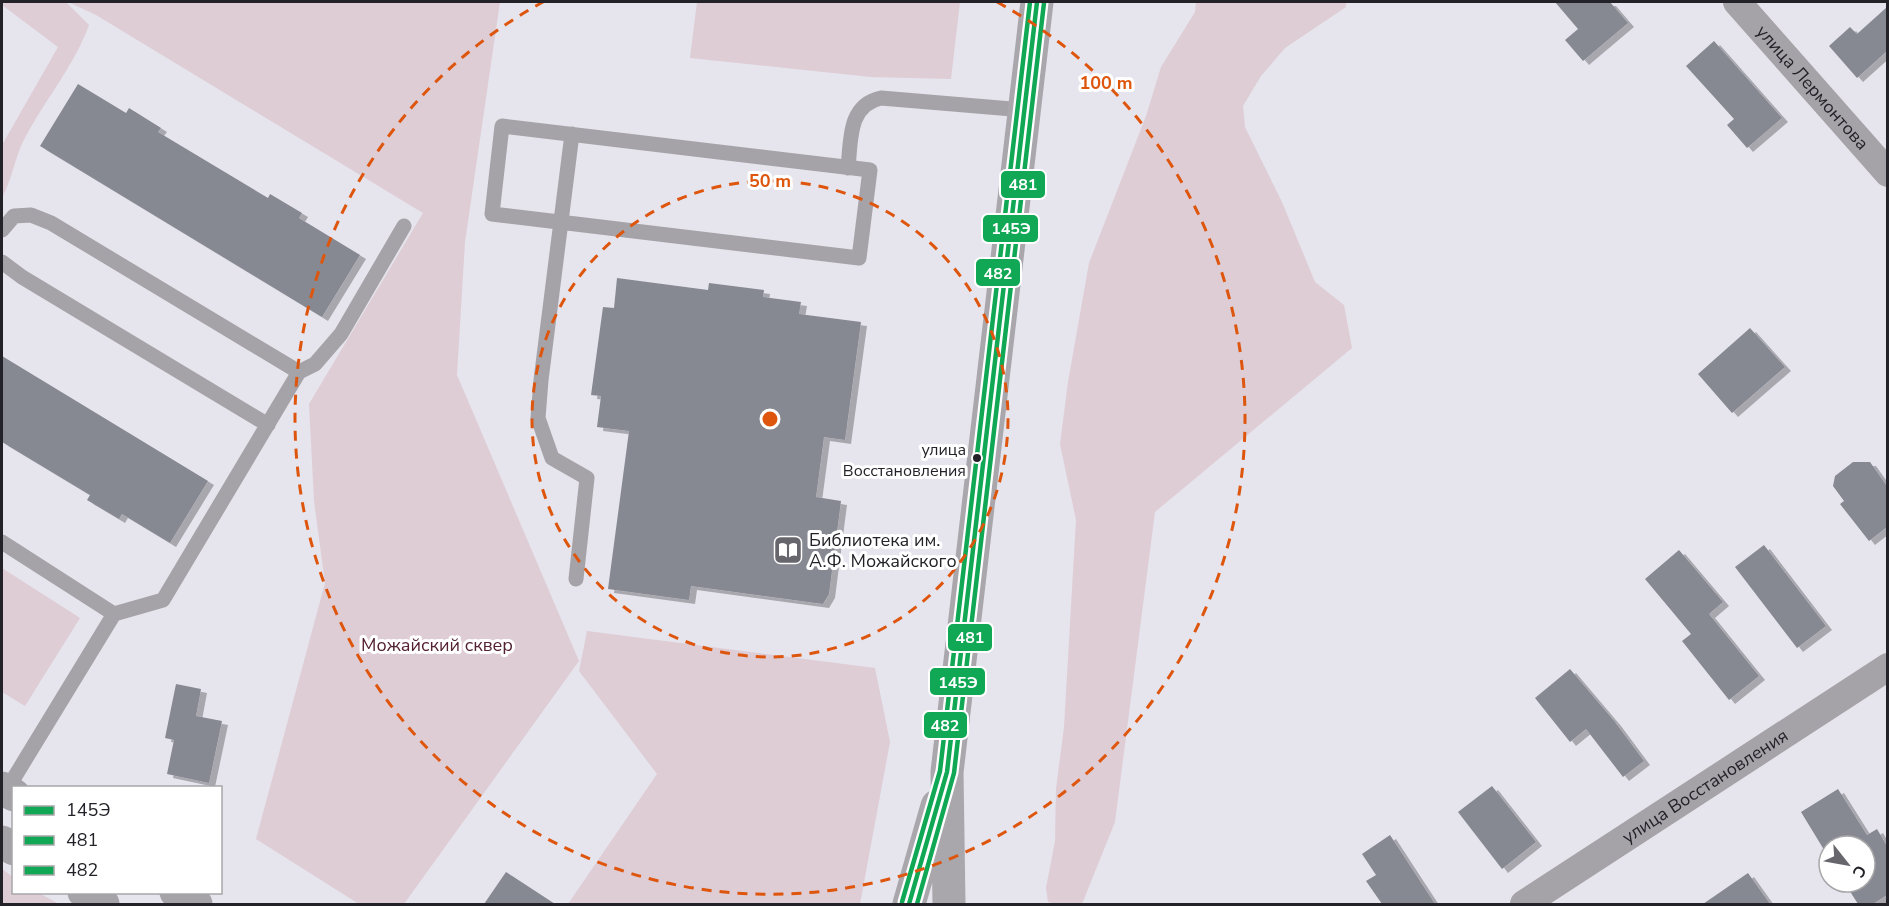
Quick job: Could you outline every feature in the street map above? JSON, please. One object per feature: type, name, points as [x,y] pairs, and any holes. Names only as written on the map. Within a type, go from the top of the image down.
[{"type":"main road","points":[[949,904],[947,772],[1037,2]]},
{"type":"main road","points":[[909,904],[947,772]]},
{"type":"main road","points":[[87,894],[104,904]]},
{"type":"main road","points":[[179,894],[196,904]]},
{"type":"street","name":"улица Лермонтова","points":[[1750,6],[1887,174]]},
{"type":"street","name":"улица Восстановления","points":[[1524,904],[1887,667]]},
{"type":"lane","points":[[848,168],[854,117],[859,110],[873,100],[881,98],[1025,110]]},
{"type":"lane","points":[[502,126],[848,168],[870,170],[859,258],[492,214],[502,126]]},
{"type":"lane","points":[[572,134],[538,418],[552,458],[587,478],[576,579]]},
{"type":"lane","points":[[2,230],[14,216],[31,216],[51,223],[299,372]]},
{"type":"lane","points":[[7,792],[114,614],[163,600],[299,372],[315,364],[341,333],[404,226]]},
{"type":"lane","points":[[2,262],[22,277],[268,425]]},
{"type":"lane","points":[[2,542],[114,614]]},
{"type":"green space","points":[[2,2],[66,2],[89,25],[66,72],[21,146],[2,198],[2,145],[58,47],[2,5]]},
{"type":"green space","name":"Можайский сквер","points":[[68,2],[500,2],[465,242],[457,375],[579,661],[404,904],[359,904],[256,839],[325,583],[314,501],[309,404],[423,213],[96,15]]},
{"type":"green space","points":[[697,2],[960,2],[951,79],[871,77],[690,58]]},
{"type":"green space","points":[[1196,2],[1346,2],[1346,7],[1285,48],[1261,76],[1243,106],[1245,127],[1282,202],[1315,282],[1344,305],[1352,348],[1155,512],[1115,822],[1082,904],[1057,904],[1048,902],[1046,888],[1055,841],[1056,789],[1064,727],[1076,520],[1060,444],[1068,382],[1089,263],[1146,116],[1161,67],[1195,12]]},
{"type":"green space","points":[[2,568],[80,618],[25,706],[2,692]]},
{"type":"green space","points":[[587,631],[875,668],[890,742],[860,904],[568,904],[657,774],[579,671]]},
{"type":"green space","points":[[2,869],[12,876],[12,894],[41,894],[59,904],[2,904]]},
{"type":"building","points":[[1555,2],[1610,2],[1628,23],[1583,61],[1565,40],[1578,29]]},
{"type":"building","points":[[1887,7],[1887,51],[1857,78],[1829,46],[1850,27],[1857,34]]},
{"type":"building","points":[[1714,41],[1782,118],[1747,148],[1727,125],[1734,119],[1686,66]]},
{"type":"building","points":[[78,84],[126,113],[129,108],[161,128],[158,132],[268,198],[270,194],[302,213],[299,218],[360,255],[322,317],[40,146]]},
{"type":"building","points":[[617,278],[708,290],[709,283],[764,290],[763,297],[801,302],[799,314],[861,322],[845,440],[824,437],[816,497],[841,501],[829,594],[823,604],[691,586],[689,600],[608,589],[629,431],[597,427],[601,396],[591,395],[603,307],[614,308]]},
{"type":"building","points":[[1750,328],[1785,367],[1732,413],[1698,374]]},
{"type":"building","points":[[2,356],[208,481],[170,543],[122,514],[119,519],[87,500],[90,495],[2,442]]},
{"type":"building","points":[[1853,462],[1870,462],[1887,486],[1887,527],[1869,541],[1840,504],[1844,501],[1833,486],[1835,476]]},
{"type":"building","points":[[1764,545],[1826,626],[1797,648],[1735,567]]},
{"type":"building","points":[[1679,550],[1723,602],[1709,614],[1759,676],[1729,700],[1682,641],[1691,634],[1645,579]]},
{"type":"building","points":[[1570,669],[1615,722],[1644,761],[1623,777],[1586,729],[1570,742],[1535,698]]},
{"type":"building","points":[[176,684],[201,689],[196,716],[222,721],[209,783],[167,774],[174,740],[165,738]]},
{"type":"building","points":[[1492,786],[1536,842],[1502,869],[1458,812]]},
{"type":"building","points":[[1838,789],[1866,834],[1817,834],[1817,838],[1801,812]]},
{"type":"building","points":[[1877,829],[1887,846],[1887,895],[1873,904],[1858,904],[1852,894],[1877,894],[1877,834],[1869,834]]},
{"type":"building","points":[[1390,835],[1435,904],[1382,904],[1366,881],[1376,875],[1362,854]]},
{"type":"building","points":[[506,872],[555,904],[484,904]]},
{"type":"building","points":[[1748,873],[1770,904],[1703,904]]},
{"type":"transit line","name":"482","points":[[902,902],[940,771],[1030,2]]},
{"type":"transit line","name":"145Э","points":[[909,904],[947,772],[1037,2]]},
{"type":"transit line","name":"481","points":[[917,904],[954,773],[1044,3]]},
{"type":"place","name":"улица Восстановления","points":[[977,458]]},
{"type":"place","name":"Библиотека им. А.Ф. Можайского","points":[[788,550]]}]
